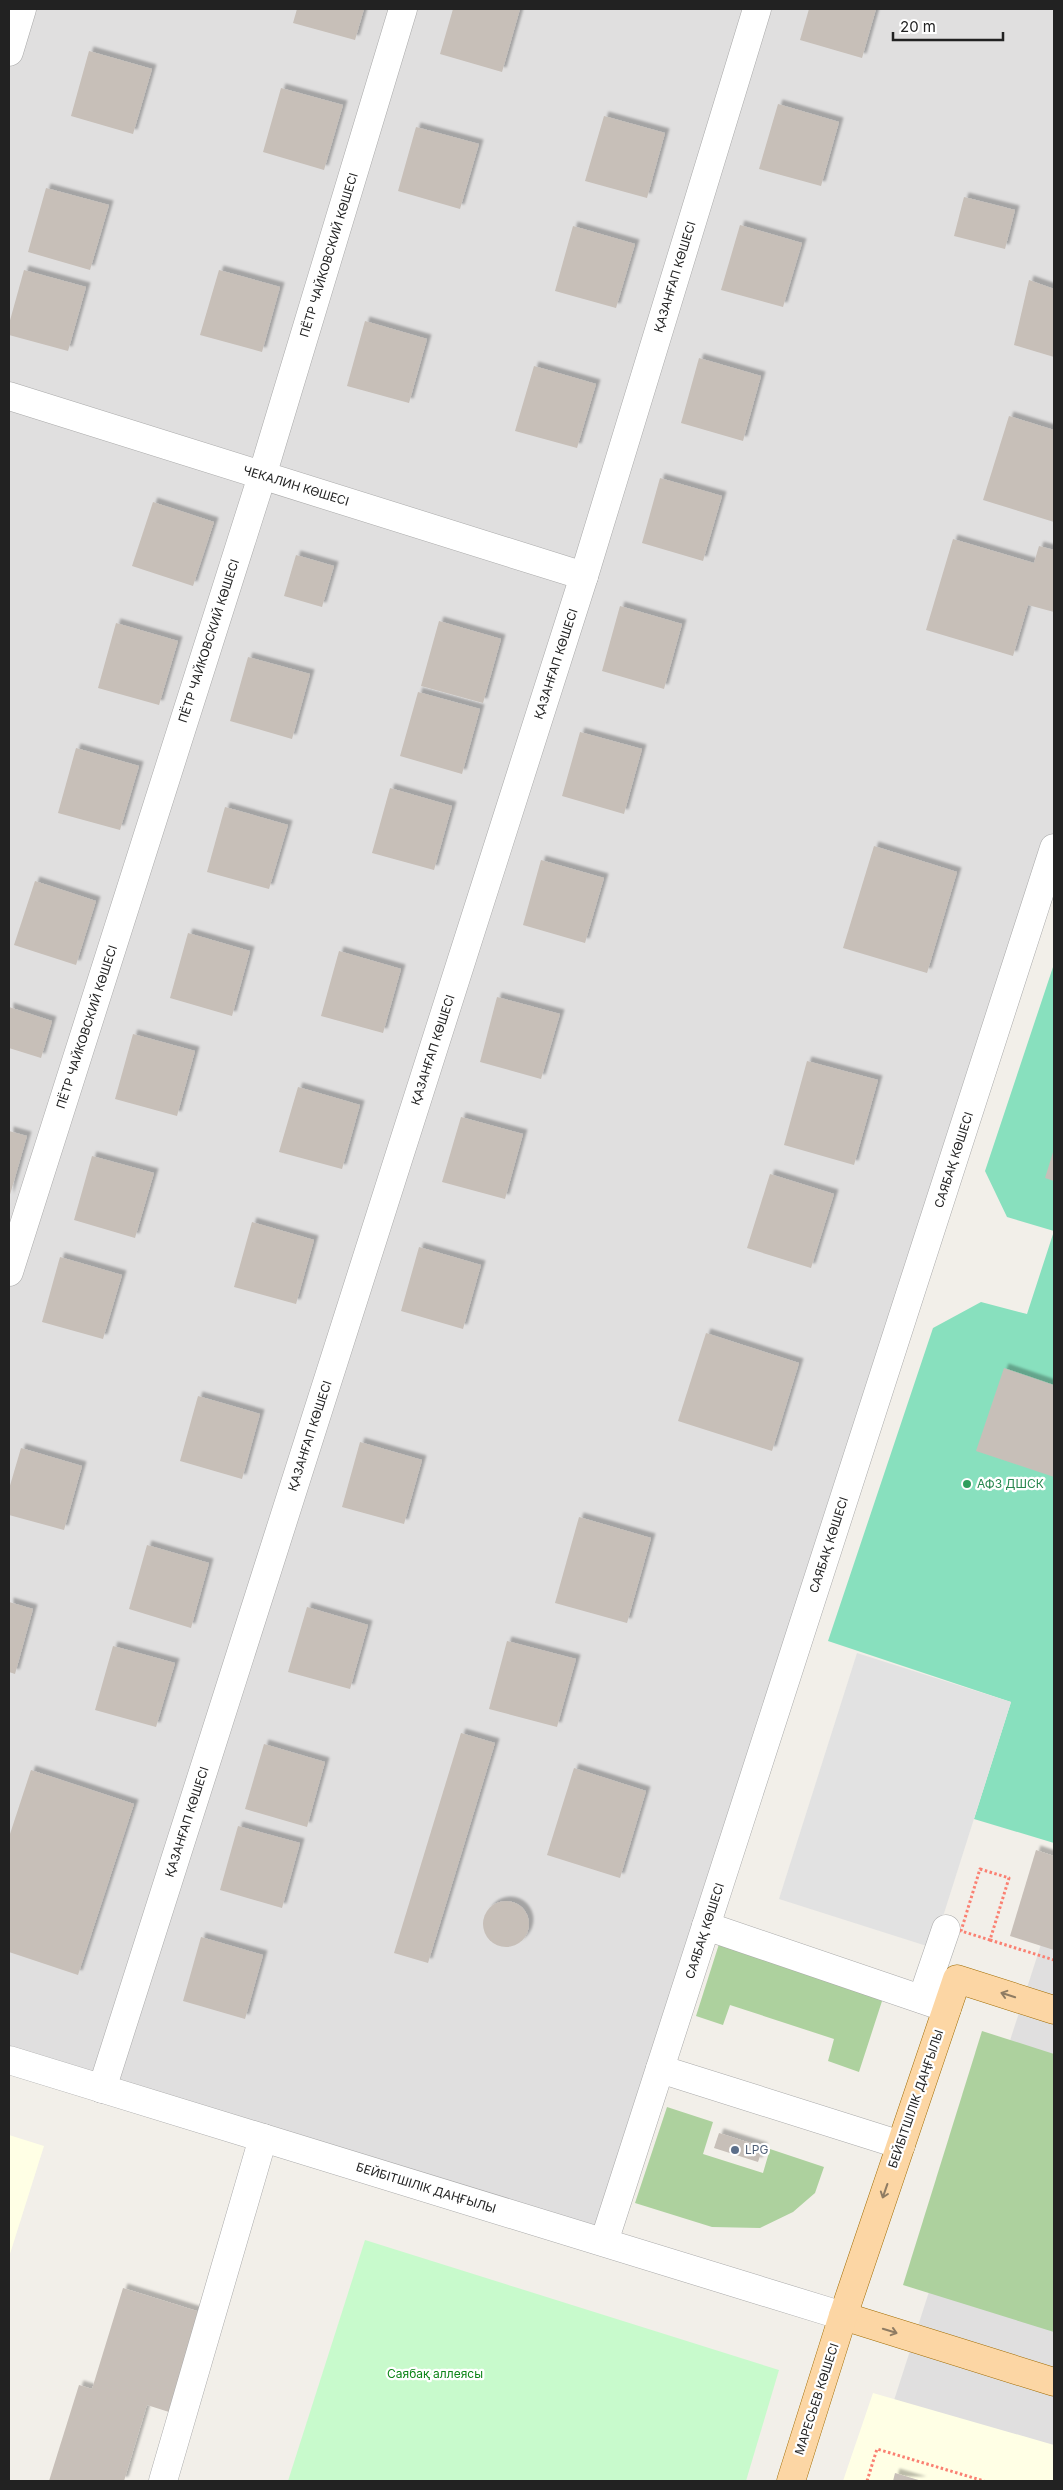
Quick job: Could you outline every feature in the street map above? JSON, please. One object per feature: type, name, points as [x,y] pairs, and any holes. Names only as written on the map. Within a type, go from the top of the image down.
[{"type":"main road","name":"БЕЙБІТШІЛІК ДАҢҒЫЛЫ","points":[[1054,2010],[957,1979],[934,2003],[900,2146],[843,2316],[1054,2382]]},
{"type":"main road","name":"МАРЕСЬЕВ КӨШЕСІ","points":[[791,2481],[843,2316]]},
{"type":"street","points":[[9,52],[22,9]]},
{"type":"street","name":"ПЁТР ЧАЙКОВСКИЙ КӨШЕСІ","points":[[9,1272],[262,476],[404,9]]},
{"type":"street","name":"ҚАЗАНҒАП КӨШЕСІ","points":[[102,2089],[584,576],[757,9]]},
{"type":"street","name":"ЧЕКАЛИН КӨШЕСІ","points":[[9,396],[584,576]]},
{"type":"street","name":"САЯБАҚ КӨШЕСІ","points":[[604,2242],[1054,848]]},
{"type":"street","points":[[706,1926],[934,2003],[946,1929]]},
{"type":"street","name":"БЕЙБІТШІЛІК ДАҢҒЫЛЫ","points":[[9,2060],[843,2316]]},
{"type":"street","points":[[660,2069],[900,2146]]},
{"type":"street","points":[[163,2481],[263,2138]]},
{"type":"path","points":[[990,1940],[1009,1878],[980,1869],[961,1931],[1054,1960]]},
{"type":"path","points":[[867,2481],[877,2449],[984,2481]]},
{"type":"shaded area","points":[[9,9],[1054,9],[1054,848],[604,2242],[9,2060]]},
{"type":"shaded area","points":[[857,1653],[1011,1702],[933,1948],[779,1899]]},
{"type":"shaded area","points":[[1054,1904],[1054,2481],[868,2481]]},
{"type":"shaded area","points":[[9,2135],[44,2146],[9,2257]]},
{"type":"shaded area","points":[[873,2393],[1054,2445],[1054,2481],[843,2481]]},
{"type":"green space","points":[[1054,964],[1054,1231],[1007,1217],[985,1171]]},
{"type":"green space","name":"АФЗ ДШСК","points":[[1054,1231],[1054,1843],[974,1819],[1011,1702],[828,1641],[933,1328],[981,1302],[1027,1314]]},
{"type":"green space","points":[[719,1944],[883,1998],[859,2072],[828,2061],[834,2039],[730,2005],[723,2025],[696,2016]]},
{"type":"green space","points":[[982,2031],[1054,2054],[1054,2332],[903,2285]]},
{"type":"green space","points":[[667,2107],[713,2122],[703,2154],[763,2173],[770,2149],[824,2167],[815,2193],[793,2212],[760,2228],[712,2227],[635,2203]]},
{"type":"green space","name":"Саябақ аллеясы","points":[[365,2240],[779,2370],[746,2481],[288,2481]]},
{"type":"building","points":[[297,9],[364,9],[355,40],[293,23]]},
{"type":"building","points":[[453,9],[520,9],[502,72],[440,54]]},
{"type":"building","points":[[809,9],[876,9],[862,58],[800,40]]},
{"type":"building","points":[[89,51],[152,69],[133,134],[71,116]]},
{"type":"building","points":[[281,88],[343,105],[324,170],[263,152]]},
{"type":"building","points":[[778,104],[839,122],[821,186],[759,169]]},
{"type":"building","points":[[604,116],[665,133],[647,198],[585,181]]},
{"type":"building","points":[[416,127],[479,144],[460,209],[398,191]]},
{"type":"building","points":[[46,188],[109,205],[90,270],[28,252]]},
{"type":"building","points":[[964,197],[1015,210],[1005,249],[954,236]]},
{"type":"building","points":[[740,225],[802,243],[783,307],[721,290]]},
{"type":"building","points":[[573,226],[635,244],[616,308],[555,291]]},
{"type":"building","points":[[24,270],[86,287],[68,351],[9,335],[9,324]]},
{"type":"building","points":[[219,270],[280,287],[262,352],[200,335]]},
{"type":"building","points":[[1029,280],[1054,289],[1054,357],[1014,345]]},
{"type":"building","points":[[365,321],[427,339],[409,403],[347,386]]},
{"type":"building","points":[[699,358],[761,376],[743,441],[681,423]]},
{"type":"building","points":[[534,366],[596,384],[577,448],[515,431]]},
{"type":"building","points":[[1009,416],[1054,430],[1054,522],[983,500]]},
{"type":"building","points":[[660,478],[722,496],[703,561],[642,543]]},
{"type":"building","points":[[153,502],[214,522],[193,586],[132,566]]},
{"type":"building","points":[[953,539],[1034,563],[1039,546],[1054,550],[1054,612],[1028,605],[1013,656],[926,630]]},
{"type":"building","points":[[296,555],[334,566],[322,607],[284,596]]},
{"type":"building","points":[[620,606],[682,624],[664,689],[602,671]]},
{"type":"building","points":[[439,621],[501,639],[483,703],[421,686]]},
{"type":"building","points":[[116,623],[178,641],[159,705],[98,688]]},
{"type":"building","points":[[248,657],[310,674],[292,739],[230,721]]},
{"type":"building","points":[[418,692],[480,709],[462,774],[400,756]]},
{"type":"building","points":[[580,732],[642,749],[624,814],[562,796]]},
{"type":"building","points":[[76,748],[139,766],[120,830],[58,813]]},
{"type":"building","points":[[390,788],[452,806],[434,870],[372,853]]},
{"type":"building","points":[[225,807],[288,825],[269,889],[207,872]]},
{"type":"building","points":[[874,846],[957,872],[927,973],[843,948]]},
{"type":"building","points":[[541,860],[604,878],[585,943],[523,925]]},
{"type":"building","points":[[35,881],[96,901],[76,965],[14,945]]},
{"type":"building","points":[[188,933],[250,951],[232,1016],[170,998]]},
{"type":"building","points":[[339,951],[401,969],[383,1033],[321,1016]]},
{"type":"building","points":[[497,997],[560,1014],[541,1079],[480,1062]]},
{"type":"building","points":[[9,1007],[52,1021],[41,1058],[9,1048]]},
{"type":"building","points":[[133,1034],[195,1051],[177,1116],[115,1099]]},
{"type":"building","points":[[807,1061],[878,1080],[854,1165],[784,1145]]},
{"type":"building","points":[[298,1087],[360,1105],[342,1169],[279,1152]]},
{"type":"building","points":[[461,1117],[523,1134],[505,1199],[442,1182]]},
{"type":"building","points":[[9,1131],[27,1136],[9,1198]]},
{"type":"building","points":[[1054,1149],[1054,1181],[1045,1178]]},
{"type":"building","points":[[92,1156],[154,1173],[135,1238],[74,1220]]},
{"type":"building","points":[[770,1174],[834,1194],[811,1268],[747,1248]]},
{"type":"building","points":[[252,1222],[314,1240],[296,1304],[234,1287]]},
{"type":"building","points":[[419,1247],[481,1265],[463,1329],[401,1311]]},
{"type":"building","points":[[60,1257],[122,1275],[103,1339],[42,1322]]},
{"type":"building","points":[[706,1333],[799,1363],[772,1451],[678,1421]]},
{"type":"building","points":[[1004,1368],[1054,1385],[1054,1477],[976,1451]]},
{"type":"building","points":[[198,1396],[260,1414],[242,1479],[180,1461]]},
{"type":"building","points":[[360,1442],[422,1460],[404,1524],[342,1507]]},
{"type":"building","points":[[21,1448],[82,1466],[64,1530],[9,1515],[9,1489]]},
{"type":"building","points":[[579,1517],[651,1538],[627,1623],[555,1603]]},
{"type":"building","points":[[147,1545],[209,1563],[191,1628],[129,1609]]},
{"type":"building","points":[[9,1602],[33,1609],[15,1674],[9,1672]]},
{"type":"building","points":[[307,1607],[368,1625],[350,1689],[288,1672]]},
{"type":"building","points":[[507,1641],[576,1659],[557,1727],[489,1709]]},
{"type":"building","points":[[113,1646],[175,1663],[156,1727],[95,1710]]},
{"type":"building","points":[[461,1733],[495,1743],[428,1963],[394,1953]]},
{"type":"building","points":[[264,1744],[325,1762],[307,1827],[245,1809]]},
{"type":"building","points":[[574,1768],[646,1791],[620,1878],[547,1855]]},
{"type":"building","points":[[31,1770],[134,1804],[78,1975],[9,1952],[9,1837]]},
{"type":"building","points":[[238,1826],[300,1843],[282,1908],[220,1890]]},
{"type":"building","points":[[1036,1850],[1054,1856],[1054,1950],[1010,1936]]},
{"type":"building","points":[[502,1901],[510,1901],[519,1905],[525,1911],[529,1924],[525,1937],[519,1943],[510,1947],[502,1947],[493,1943],[487,1937],[483,1928],[483,1920],[487,1911],[493,1905]]},
{"type":"building","points":[[201,1937],[263,1955],[245,2019],[183,2001]]},
{"type":"building","points":[[719,2133],[763,2147],[758,2162],[714,2148]]},
{"type":"building","points":[[123,2288],[200,2312],[169,2412],[147,2405],[124,2481],[49,2481],[79,2385],[92,2389]]},
{"type":"building","points":[[895,2473],[922,2481],[893,2481]]},
{"type":"place","name":"АФЗ ДШСК","points":[[967,1484]]},
{"type":"place","name":"LPG","points":[[735,2150]]}]
